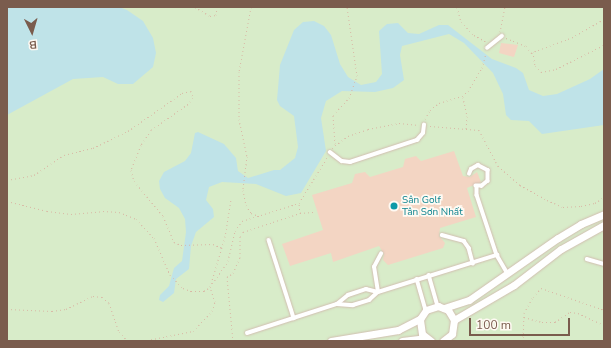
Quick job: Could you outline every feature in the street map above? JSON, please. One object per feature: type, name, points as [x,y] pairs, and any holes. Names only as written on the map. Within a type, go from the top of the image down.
[{"type":"street","points":[[331,341],[398,330],[420,319],[426,310],[462,305],[581,224],[604,214]]},
{"type":"street","points":[[454,320],[514,286],[561,249],[604,226]]},
{"type":"street","points":[[532,257],[539,266]]},
{"type":"street","points":[[441,307],[454,320]]},
{"type":"street","points":[[420,319],[420,330],[428,340]]},
{"type":"street","points":[[446,340],[452,334],[454,320]]},
{"type":"street","points":[[402,341],[428,340]]},
{"type":"lane","points":[[487,48],[502,36]]},
{"type":"lane","points":[[330,152],[342,161],[350,162],[417,140],[422,133],[424,125]]},
{"type":"lane","points":[[469,174],[471,169],[478,166],[488,170],[488,181],[482,186],[476,186],[477,195],[497,255],[508,275]]},
{"type":"lane","points":[[442,234],[464,241],[469,248],[473,263]]},
{"type":"lane","points":[[269,240],[294,318]]},
{"type":"lane","points":[[378,292],[374,267],[381,254]]},
{"type":"lane","points":[[337,304],[353,305],[369,300],[378,292],[497,255]]},
{"type":"lane","points":[[587,258],[604,264]]},
{"type":"lane","points":[[429,275],[441,307]]},
{"type":"lane","points":[[417,279],[426,310]]},
{"type":"lane","points":[[247,333],[337,304],[348,295],[366,289],[378,292]]},
{"type":"path","points":[[195,7],[210,16],[216,15],[217,7]]},
{"type":"path","points":[[251,7],[239,72],[239,118],[247,156],[243,190],[246,205],[251,213],[260,216]]},
{"type":"path","points":[[335,144],[333,115],[349,98],[357,76],[347,7]]},
{"type":"path","points":[[457,7],[462,22],[474,35],[491,44]]},
{"type":"path","points":[[505,7],[500,29],[502,36],[526,46],[533,55],[535,66],[541,72],[547,72],[604,45]]},
{"type":"path","points":[[533,55],[542,47],[573,37],[604,20]]},
{"type":"path","points":[[424,120],[430,110],[439,102],[462,96],[482,68],[487,48]]},
{"type":"path","points":[[7,180],[34,175],[64,155],[93,148],[128,131],[182,94],[191,91],[192,98],[188,104],[150,130],[141,145],[131,170],[134,181],[163,216],[171,238],[181,245],[213,244],[222,248]]},
{"type":"path","points":[[462,96],[467,116],[466,129]]},
{"type":"path","points":[[300,213],[299,203],[335,144],[348,136],[368,129],[399,123],[479,130],[498,166],[520,186],[547,200],[563,206],[581,206],[595,203],[604,197]]},
{"type":"path","points":[[7,200],[71,214],[119,212],[136,219],[154,238],[170,275],[184,288],[191,291],[204,291],[210,287],[228,261],[235,231],[242,221],[299,203]]},
{"type":"path","points":[[7,309],[52,311],[66,309],[93,296],[102,297],[109,303],[119,332],[127,340],[143,341],[193,332],[212,311],[215,302],[210,287],[222,248],[231,200]]},
{"type":"path","points":[[233,341],[227,277],[233,273],[240,257],[240,236],[247,230],[300,213],[313,212]]},
{"type":"path","points":[[523,341],[524,317],[532,297],[541,288],[604,310]]},
{"type":"path","points":[[524,317],[542,322],[555,322],[562,315],[578,313],[604,325]]},
{"type":"green space","name":"Sân Golf Tân Sơn Nhất","points":[[7,7],[604,7],[604,341],[7,341]]},
{"type":"water","points":[[7,7],[119,7],[127,10],[143,21],[153,38],[156,53],[153,67],[133,84],[118,84],[103,77],[73,79],[7,115]]},
{"type":"water","points":[[314,21],[324,26],[331,35],[340,64],[348,77],[361,85],[376,82],[382,74],[379,31],[387,24],[398,23],[408,33],[419,34],[439,25],[448,25],[492,59],[516,68],[523,73],[529,90],[543,96],[557,94],[590,79],[604,69],[604,125],[542,134],[529,121],[511,120],[506,115],[503,94],[493,73],[464,43],[449,34],[402,46],[400,55],[404,80],[393,88],[375,92],[342,91],[326,101],[321,118],[326,151],[301,193],[286,196],[256,184],[222,182],[209,187],[206,200],[213,209],[214,217],[196,232],[191,246],[189,269],[176,279],[174,293],[163,302],[159,300],[160,295],[169,286],[174,268],[182,261],[186,232],[185,219],[179,208],[165,198],[160,189],[159,181],[164,172],[185,161],[191,153],[195,133],[198,132],[224,144],[236,158],[238,171],[248,178],[274,170],[280,170],[295,158],[298,147],[294,116],[280,106],[277,100],[280,65],[294,30],[303,22]]},
{"type":"building","points":[[501,43],[518,45],[514,57],[499,53]]},
{"type":"building","name":"Sân Golf Tân Sơn Nhất","points":[[454,151],[463,176],[470,177],[477,172],[481,182],[467,188],[476,217],[440,228],[439,236],[445,243],[443,248],[388,265],[383,260],[384,254],[379,246],[333,262],[331,253],[290,266],[282,244],[323,230],[312,195],[352,183],[355,174],[365,172],[370,177],[403,167],[405,159],[416,156],[421,161]]},
{"type":"place","name":"Sân Golf Tân Sơn Nhất","points":[[394,206]]}]
